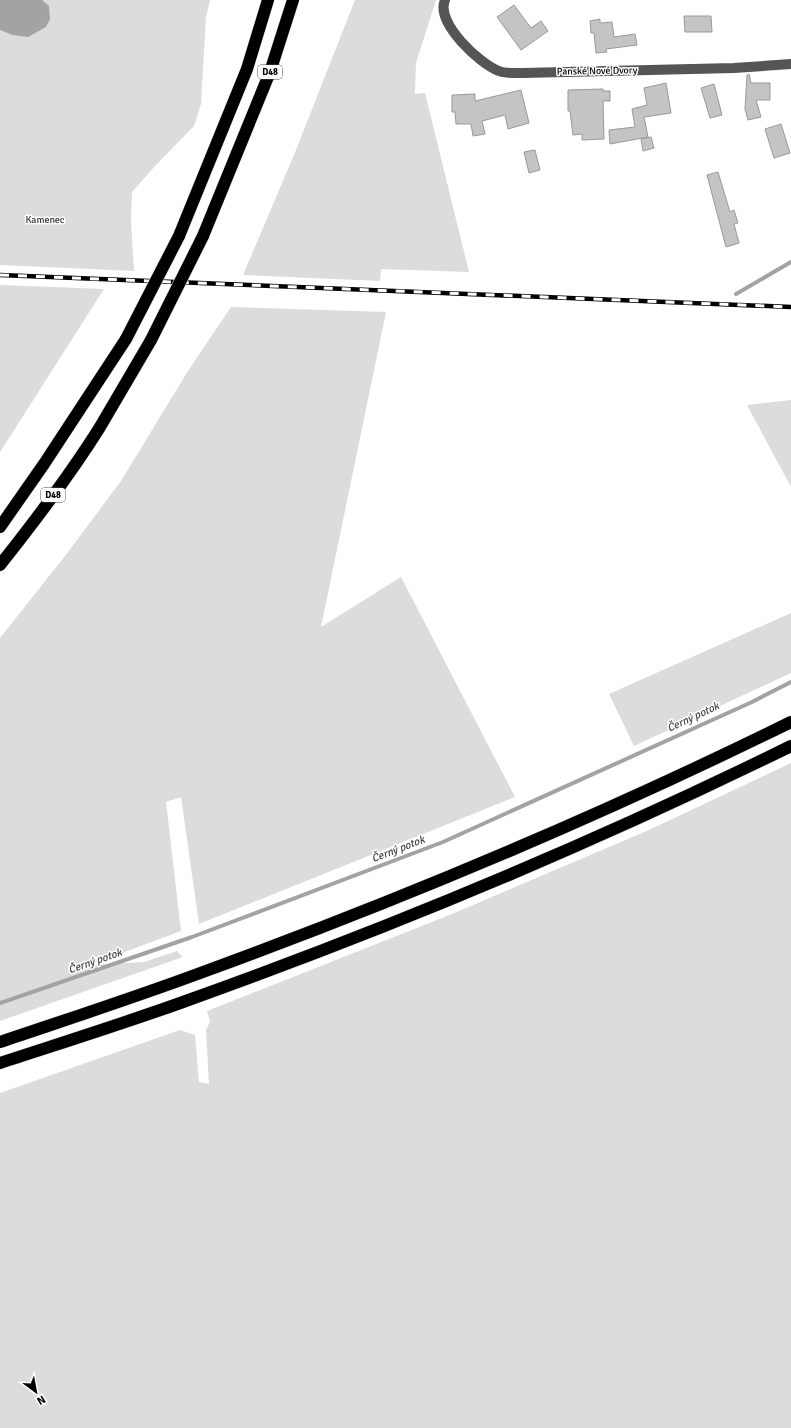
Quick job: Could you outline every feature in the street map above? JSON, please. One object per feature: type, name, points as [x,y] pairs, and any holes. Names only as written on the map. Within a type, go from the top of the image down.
[{"type":"highway","name":"D48","points":[[0,527],[44,464],[126,339],[179,236],[246,69],[268,0]]},
{"type":"highway","name":"D48","points":[[0,565],[38,516],[99,427],[151,340],[203,236],[270,72],[293,0]]},
{"type":"highway","points":[[0,1042],[203,972],[421,888],[654,787],[791,722]]},
{"type":"highway","points":[[0,1064],[205,994],[340,943],[547,858],[791,746]]},
{"type":"street","name":"Panské Nové Dvory","points":[[445,0],[443,4],[447,21],[456,35],[482,62],[500,72],[523,73],[734,68],[791,64]]},
{"type":"green space","name":"Kamenec","points":[[0,0],[210,0],[206,17],[201,104],[194,126],[132,192],[131,221],[134,271],[0,265]]},
{"type":"green space","points":[[355,0],[436,0],[416,63],[415,94],[425,93],[469,272],[381,269],[380,281],[243,275],[294,155]]},
{"type":"green space","points":[[0,285],[104,289],[0,452]]},
{"type":"green space","points":[[231,307],[386,312],[321,627],[401,577],[515,797],[199,924],[181,797],[166,802],[181,931],[90,965],[144,962],[177,951],[183,957],[0,1021],[0,638],[65,556],[121,481],[188,371]]},
{"type":"green space","points":[[791,400],[791,487],[747,405]]},
{"type":"green space","points":[[791,613],[791,673],[634,746],[609,694]]},
{"type":"green space","points":[[791,763],[791,1428],[0,1428],[0,1093],[180,1030],[195,1035],[199,1082],[209,1084],[206,1030],[210,1022],[207,1011],[452,914],[649,830]]},
{"type":"shaded area","points":[[0,0],[42,0],[49,6],[50,19],[46,27],[28,37],[13,35],[0,30]]},
{"type":"building","points":[[514,5],[531,28],[541,21],[548,31],[521,50],[497,17]]},
{"type":"building","points":[[684,16],[711,16],[712,32],[685,32]]},
{"type":"building","points":[[600,19],[600,23],[612,22],[614,37],[635,34],[637,45],[606,49],[607,52],[596,53],[594,33],[591,33],[590,21]]},
{"type":"building","points":[[749,74],[751,83],[770,83],[770,100],[756,100],[761,117],[748,120],[745,109],[747,75]]},
{"type":"building","points":[[666,83],[671,113],[644,117],[648,137],[610,144],[609,130],[635,127],[632,109],[647,105],[644,88]]},
{"type":"building","points":[[714,84],[722,115],[710,118],[701,88]]},
{"type":"building","points":[[603,89],[603,91],[610,91],[610,101],[603,101],[604,139],[582,140],[582,134],[573,135],[570,111],[568,111],[568,90]]},
{"type":"building","points":[[521,90],[529,123],[508,129],[505,115],[482,121],[485,134],[473,136],[471,124],[456,124],[455,112],[452,112],[452,95],[475,94],[475,101]]},
{"type":"building","points":[[781,124],[790,153],[774,158],[765,129]]},
{"type":"building","points":[[651,137],[654,148],[643,151],[641,139]]},
{"type":"building","points":[[535,150],[540,170],[529,173],[524,152]]},
{"type":"building","points":[[718,172],[730,212],[734,210],[738,223],[734,224],[739,243],[726,247],[707,175]]},
{"type":"waterway","points":[[736,294],[791,262]]},
{"type":"waterway","name":"Černý potok","points":[[0,1003],[192,937],[443,842],[752,702],[791,682]]},
{"type":"railway","points":[[0,275],[791,307]]}]
